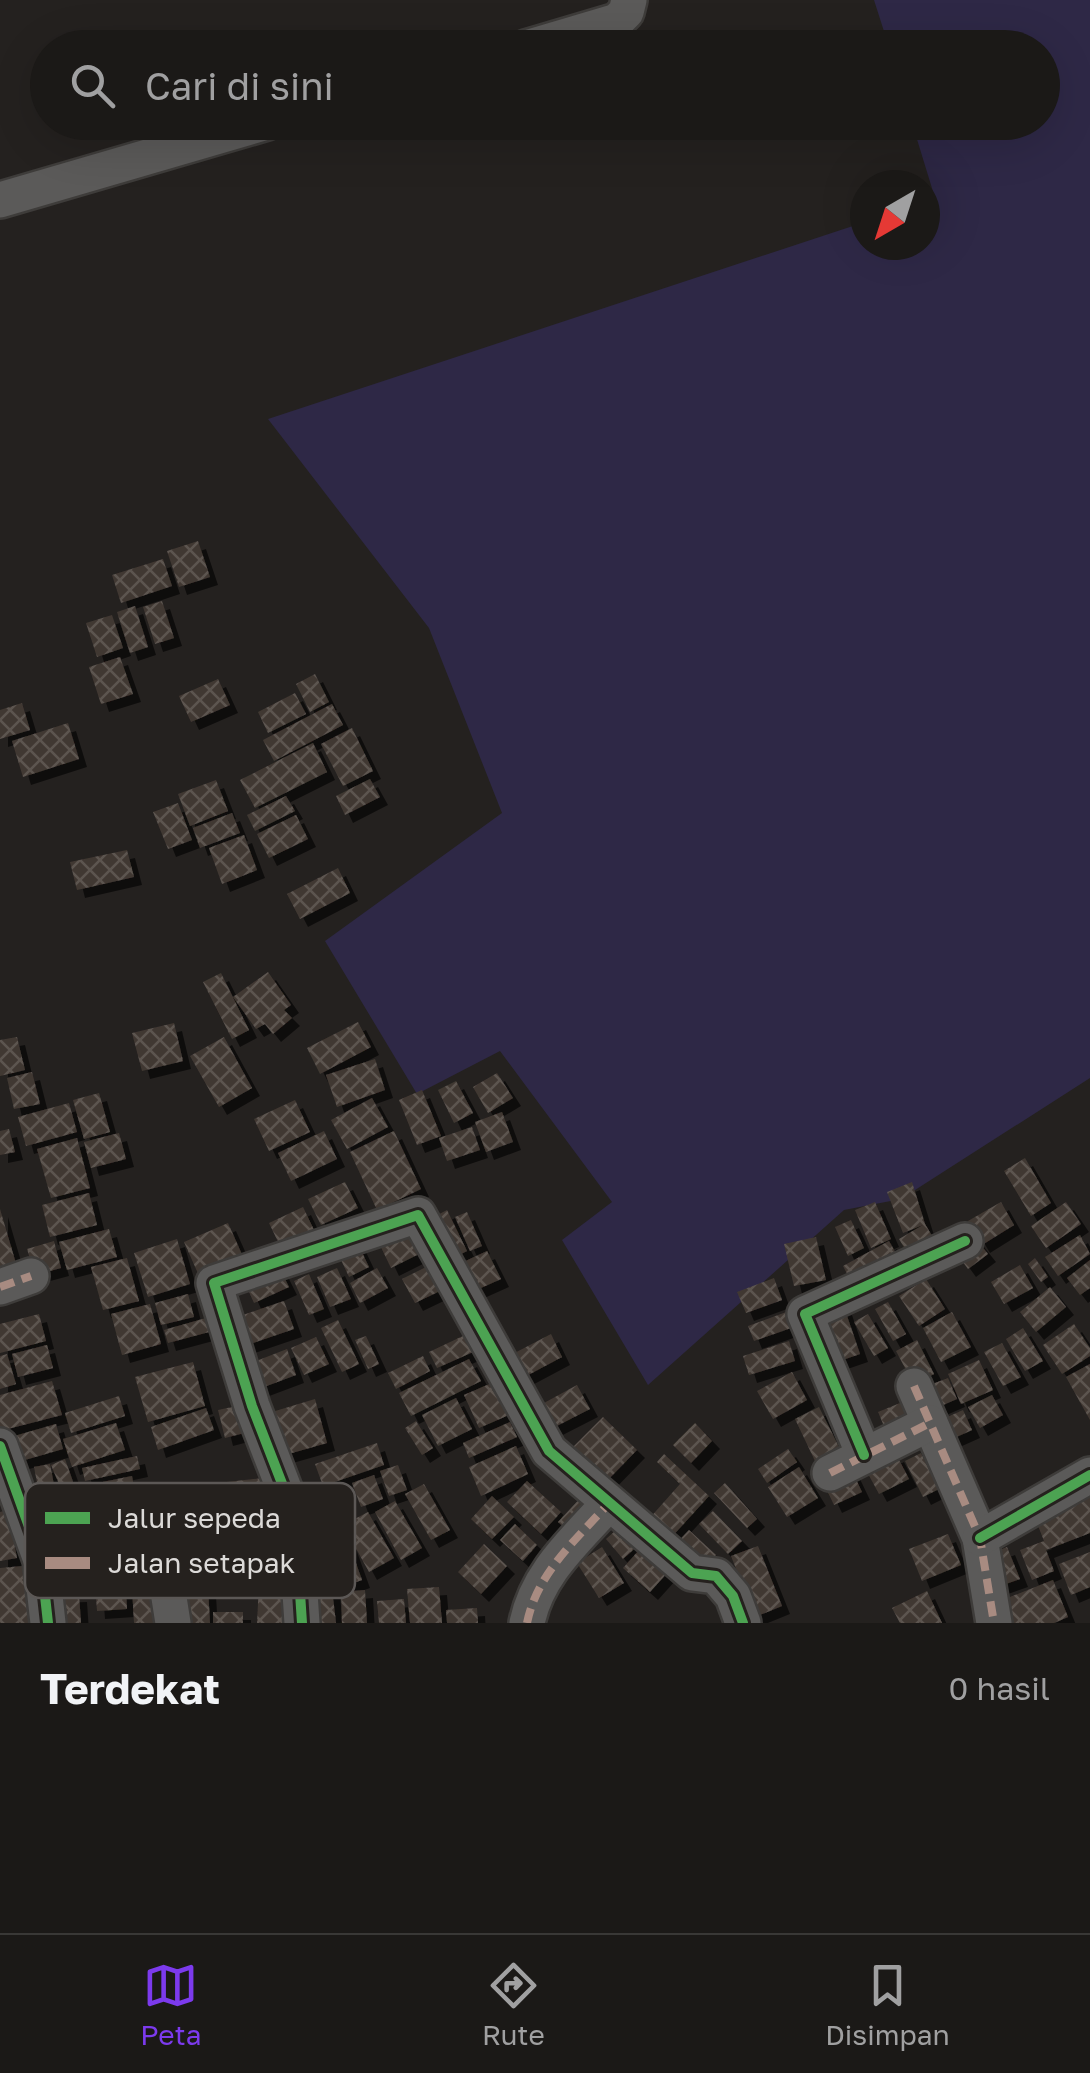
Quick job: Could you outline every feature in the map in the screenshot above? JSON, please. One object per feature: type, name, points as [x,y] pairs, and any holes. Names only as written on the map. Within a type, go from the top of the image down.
[{"type":"street","points":[[586,30],[616,21],[626,12],[629,0]]},
{"type":"street","points":[[0,200],[205,140]]},
{"type":"street","points":[[283,1483],[252,1406],[214,1283],[418,1215],[549,1452],[692,1572],[716,1576],[733,1596],[743,1623]]},
{"type":"street","points":[[864,1455],[805,1314],[964,1241]]},
{"type":"street","points":[[914,1386],[980,1538],[994,1623]]},
{"type":"street","points":[[830,1473],[930,1423]]},
{"type":"street","points":[[0,1446],[25,1516]]},
{"type":"street","points":[[980,1538],[1090,1475]]},
{"type":"street","points":[[528,1623],[532,1597],[551,1568],[609,1503]]},
{"type":"street","points":[[45,1598],[48,1623]]},
{"type":"street","points":[[169,1598],[173,1623]]},
{"type":"street","points":[[301,1598],[302,1623]]},
{"type":"shaded area","points":[[874,0],[1090,0],[1090,1078],[901,1199],[844,1210],[648,1385],[562,1240],[612,1202],[500,1051],[417,1094],[325,941],[502,813],[429,628],[268,419],[850,227],[850,260],[940,260],[940,170],[926,170],[917,140],[1060,140],[1060,30],[884,30]]},
{"type":"building","points":[[198,541],[210,577],[179,587],[167,551]]},
{"type":"building","points":[[163,559],[172,586],[121,603],[112,575]]},
{"type":"building","points":[[162,601],[174,638],[155,644],[143,607]]},
{"type":"building","points":[[135,606],[148,647],[130,653],[117,612]]},
{"type":"building","points":[[112,615],[123,648],[97,657],[86,623]]},
{"type":"building","points":[[120,657],[133,694],[101,704],[89,667]]},
{"type":"building","points":[[315,674],[329,702],[310,712],[296,684]]},
{"type":"building","points":[[218,679],[230,705],[191,722],[179,696]]},
{"type":"building","points":[[295,693],[306,714],[268,733],[258,712]]},
{"type":"building","points":[[22,703],[30,730],[0,739],[0,710]]},
{"type":"building","points":[[332,704],[343,725],[274,761],[263,740]]},
{"type":"building","points":[[68,723],[79,759],[23,777],[12,741]]},
{"type":"building","points":[[352,728],[373,771],[343,786],[321,744]]},
{"type":"building","points":[[313,743],[327,772],[255,808],[240,780]]},
{"type":"building","points":[[370,779],[380,797],[345,815],[336,796]]},
{"type":"building","points":[[216,780],[228,811],[190,826],[178,794]]},
{"type":"building","points":[[286,796],[295,811],[255,831],[247,815]]},
{"type":"building","points":[[178,803],[192,840],[168,849],[153,812]]},
{"type":"building","points":[[232,813],[240,833],[200,848],[193,828]]},
{"type":"building","points":[[296,815],[308,839],[269,858],[257,834]]},
{"type":"building","points":[[244,835],[257,870],[222,884],[209,848]]},
{"type":"building","points":[[127,850],[134,877],[77,890],[70,862]]},
{"type":"building","points":[[338,868],[350,893],[300,919],[287,894]]},
{"type":"building","points":[[268,972],[291,1005],[284,1010],[292,1018],[273,1034],[265,1024],[256,1029],[233,997]]},
{"type":"building","points":[[221,973],[249,1030],[232,1039],[203,982]]},
{"type":"building","points":[[358,1022],[371,1047],[320,1074],[307,1048]]},
{"type":"building","points":[[174,1023],[183,1061],[142,1071],[132,1033]]},
{"type":"building","points":[[17,1037],[25,1070],[0,1076],[0,1040]]},
{"type":"building","points":[[224,1037],[252,1088],[219,1107],[190,1056]]},
{"type":"building","points":[[375,1059],[385,1090],[337,1107],[326,1075]]},
{"type":"building","points":[[32,1072],[40,1104],[14,1109],[7,1078]]},
{"type":"building","points":[[497,1073],[513,1098],[488,1113],[473,1087]]},
{"type":"building","points":[[456,1081],[473,1113],[454,1123],[438,1090]]},
{"type":"building","points":[[422,1090],[441,1136],[417,1145],[399,1100]]},
{"type":"building","points":[[99,1093],[110,1132],[84,1139],[73,1100]]},
{"type":"building","points":[[372,1098],[388,1127],[347,1149],[331,1120]]},
{"type":"building","points":[[295,1100],[310,1132],[269,1151],[254,1119]]},
{"type":"building","points":[[69,1103],[77,1132],[26,1146],[18,1117]]},
{"type":"building","points":[[502,1112],[513,1142],[486,1152],[475,1122]]},
{"type":"building","points":[[472,1127],[480,1150],[447,1161],[439,1138]]},
{"type":"building","points":[[9,1129],[15,1152],[0,1155],[0,1131]]},
{"type":"building","points":[[324,1131],[337,1159],[291,1181],[278,1153]]},
{"type":"building","points":[[394,1131],[421,1189],[377,1210],[350,1152]]},
{"type":"building","points":[[119,1133],[126,1159],[91,1168],[84,1142]]},
{"type":"building","points":[[77,1138],[90,1188],[51,1198],[37,1149]]},
{"type":"building","points":[[1025,1158],[1051,1203],[1031,1216],[1004,1171]]},
{"type":"building","points":[[345,1182],[358,1208],[321,1225],[308,1199]]},
{"type":"building","points":[[912,1182],[925,1224],[938,1246],[912,1261],[899,1239],[923,1225],[903,1233],[887,1192]]},
{"type":"building","points":[[89,1193],[97,1225],[50,1237],[42,1205]]},
{"type":"building","points":[[875,1202],[891,1239],[871,1248],[855,1210]]},
{"type":"building","points":[[1001,1202],[1014,1225],[982,1245],[968,1221]]},
{"type":"building","points":[[1066,1202],[1081,1224],[1046,1248],[1031,1226]]},
{"type":"building","points":[[303,1207],[314,1230],[280,1246],[269,1223]]},
{"type":"building","points":[[0,1209],[17,1267],[0,1272]]},
{"type":"building","points":[[447,1210],[467,1251],[448,1261],[428,1220]]},
{"type":"building","points":[[467,1212],[482,1246],[470,1251],[455,1217]]},
{"type":"building","points":[[413,1220],[427,1250],[391,1268],[377,1239]]},
{"type":"building","points":[[851,1220],[864,1248],[848,1256],[835,1227]]},
{"type":"building","points":[[228,1223],[244,1259],[200,1278],[184,1242]]},
{"type":"building","points":[[109,1229],[117,1257],[67,1270],[59,1242]]},
{"type":"building","points":[[1080,1235],[1090,1254],[1058,1276],[1045,1257]]},
{"type":"building","points":[[816,1237],[826,1280],[794,1286],[784,1244]]},
{"type":"building","points":[[355,1238],[369,1267],[349,1277],[335,1247]]},
{"type":"building","points":[[177,1239],[190,1284],[148,1297],[134,1253]]},
{"type":"building","points":[[976,1239],[988,1254],[968,1269],[957,1254]]},
{"type":"building","points":[[54,1241],[61,1268],[35,1275],[27,1249]]},
{"type":"building","points":[[889,1241],[902,1264],[855,1289],[843,1266]]},
{"type":"building","points":[[487,1251],[501,1279],[472,1292],[459,1264]]},
{"type":"building","points":[[127,1258],[139,1301],[103,1310],[91,1267]]},
{"type":"building","points":[[1035,1258],[1048,1277],[1041,1282],[1028,1264]]},
{"type":"building","points":[[1090,1260],[1090,1288],[1080,1295],[1067,1278]]},
{"type":"building","points":[[277,1263],[289,1287],[254,1303],[243,1279]]},
{"type":"building","points":[[430,1265],[442,1290],[415,1303],[402,1279]]},
{"type":"building","points":[[1020,1265],[1033,1288],[1004,1304],[991,1282]]},
{"type":"building","points":[[337,1268],[351,1299],[330,1307],[317,1277]]},
{"type":"building","points":[[377,1268],[388,1288],[360,1303],[350,1283]]},
{"type":"building","points":[[309,1274],[324,1309],[309,1315],[294,1281]]},
{"type":"building","points":[[774,1278],[782,1300],[746,1313],[737,1292]]},
{"type":"building","points":[[926,1279],[945,1309],[919,1326],[899,1296]]},
{"type":"building","points":[[1050,1287],[1066,1307],[1036,1332],[1020,1312]]},
{"type":"building","points":[[188,1294],[194,1317],[161,1325],[155,1303]]},
{"type":"building","points":[[284,1301],[294,1329],[247,1345],[237,1317]]},
{"type":"building","points":[[888,1302],[906,1334],[893,1341],[875,1309]]},
{"type":"building","points":[[150,1304],[161,1344],[122,1355],[111,1314]]},
{"type":"building","points":[[844,1307],[860,1354],[828,1365],[812,1319]]},
{"type":"building","points":[[789,1311],[794,1327],[754,1341],[748,1326]]},
{"type":"building","points":[[952,1312],[971,1347],[941,1362],[923,1328]]},
{"type":"building","points":[[39,1314],[46,1341],[0,1353],[0,1324]]},
{"type":"building","points":[[868,1314],[888,1348],[874,1356],[854,1322]]},
{"type":"building","points":[[206,1318],[209,1332],[168,1343],[164,1330]]},
{"type":"building","points":[[338,1320],[359,1364],[342,1372],[321,1328]]},
{"type":"building","points":[[1074,1324],[1090,1348],[1090,1356],[1062,1374],[1043,1345]]},
{"type":"building","points":[[1023,1328],[1043,1361],[1025,1371],[1006,1339]]},
{"type":"building","points":[[551,1334],[562,1357],[517,1381],[505,1358]]},
{"type":"building","points":[[465,1335],[473,1352],[437,1368],[429,1352]]},
{"type":"building","points":[[366,1336],[379,1364],[368,1369],[355,1340]]},
{"type":"building","points":[[316,1337],[329,1364],[304,1375],[291,1348]]},
{"type":"building","points":[[917,1340],[934,1374],[914,1385],[896,1351]]},
{"type":"building","points":[[789,1341],[795,1361],[749,1375],[743,1356]]},
{"type":"building","points":[[1002,1343],[1021,1377],[1003,1386],[984,1352]]},
{"type":"building","points":[[47,1345],[53,1368],[18,1377],[12,1354]]},
{"type":"building","points":[[287,1349],[296,1375],[256,1390],[246,1365]]},
{"type":"building","points":[[7,1354],[16,1384],[0,1389],[0,1356]]},
{"type":"building","points":[[423,1356],[430,1371],[396,1389],[388,1373]]},
{"type":"building","points":[[469,1359],[481,1381],[411,1416],[399,1393]]},
{"type":"building","points":[[979,1360],[993,1390],[961,1404],[948,1374]]},
{"type":"building","points":[[193,1362],[205,1406],[148,1422],[135,1377]]},
{"type":"building","points":[[1090,1364],[1090,1420],[1066,1377]]},
{"type":"building","points":[[792,1372],[807,1400],[773,1419],[757,1391]]},
{"type":"building","points":[[948,1378],[957,1399],[927,1412],[917,1390]]},
{"type":"building","points":[[52,1381],[62,1415],[0,1431],[0,1395]]},
{"type":"building","points":[[494,1382],[509,1415],[479,1428],[464,1395]]},
{"type":"building","points":[[577,1385],[590,1409],[545,1432],[533,1409]]},
{"type":"building","points":[[992,1395],[1003,1415],[980,1428],[968,1407]]},
{"type":"building","points":[[119,1396],[125,1416],[71,1433],[65,1413]]},
{"type":"building","points":[[456,1398],[472,1429],[438,1446],[422,1415]]},
{"type":"building","points":[[315,1399],[327,1443],[285,1455],[272,1412]]},
{"type":"building","points":[[905,1401],[916,1427],[889,1438],[878,1412]]},
{"type":"building","points":[[246,1404],[252,1431],[225,1438],[218,1410]]},
{"type":"building","points":[[819,1407],[840,1449],[815,1461],[795,1419]]},
{"type":"building","points":[[206,1408],[214,1430],[158,1450],[151,1427]]},
{"type":"building","points":[[963,1410],[972,1430],[943,1443],[934,1423]]},
{"type":"building","points":[[603,1417],[637,1450],[600,1488],[566,1454]]},
{"type":"building","points":[[416,1421],[433,1448],[422,1455],[405,1428]]},
{"type":"building","points":[[510,1422],[517,1437],[469,1458],[463,1443]]},
{"type":"building","points":[[116,1423],[125,1450],[72,1467],[63,1439]]},
{"type":"building","points":[[695,1423],[712,1441],[691,1463],[673,1445]]},
{"type":"building","points":[[56,1424],[63,1449],[11,1464],[4,1439]]},
{"type":"building","points":[[377,1443],[384,1465],[322,1483],[315,1464]]},
{"type":"building","points":[[516,1446],[528,1474],[481,1496],[469,1467]]},
{"type":"building","points":[[788,1449],[797,1462],[767,1483],[758,1469]]},
{"type":"building","points":[[921,1453],[939,1489],[923,1497],[905,1461]]},
{"type":"building","points":[[664,1454],[709,1496],[669,1540],[648,1520],[680,1484],[657,1462]]},
{"type":"building","points":[[896,1454],[909,1479],[879,1494],[866,1470]]},
{"type":"building","points":[[137,1456],[140,1469],[85,1481],[82,1468]]},
{"type":"building","points":[[65,1459],[73,1483],[59,1483],[51,1465]]},
{"type":"building","points":[[50,1464],[54,1483],[37,1483],[34,1467]]},
{"type":"building","points":[[398,1465],[407,1490],[389,1496],[380,1471]]},
{"type":"building","points":[[799,1467],[818,1498],[787,1517],[768,1487]]},
{"type":"building","points":[[851,1469],[862,1492],[834,1505],[823,1482]]},
{"type":"building","points":[[374,1475],[383,1499],[361,1507],[352,1483]]},
{"type":"building","points":[[132,1476],[133,1483],[98,1483]]},
{"type":"building","points":[[273,1477],[274,1483],[217,1483]]},
{"type":"building","points":[[527,1481],[561,1512],[541,1534],[507,1502]]},
{"type":"building","points":[[725,1483],[757,1519],[747,1528],[714,1493]]},
{"type":"building","points":[[424,1484],[450,1530],[431,1540],[405,1494]]},
{"type":"building","points":[[585,1493],[599,1506],[573,1535],[558,1522]]},
{"type":"building","points":[[492,1496],[514,1517],[492,1539],[471,1519]]},
{"type":"building","points":[[1090,1497],[1090,1533],[1046,1550],[1054,1571],[1032,1580],[1020,1550],[1044,1541],[1035,1518]]},
{"type":"building","points":[[395,1501],[422,1548],[401,1560],[375,1512]]},
{"type":"building","points":[[8,1510],[17,1558],[0,1561],[0,1512]]},
{"type":"building","points":[[713,1511],[742,1541],[728,1554],[699,1524]]},
{"type":"building","points":[[368,1512],[394,1558],[369,1572],[355,1547],[355,1519]]},
{"type":"building","points":[[624,1523],[642,1542],[623,1559],[606,1539]]},
{"type":"building","points":[[515,1524],[537,1545],[523,1561],[500,1540]]},
{"type":"building","points":[[689,1530],[716,1555],[700,1572],[673,1547]]},
{"type":"building","points":[[948,1534],[961,1565],[922,1581],[909,1549]]},
{"type":"building","points":[[484,1544],[507,1566],[481,1594],[458,1572]]},
{"type":"building","points":[[758,1546],[782,1606],[755,1617],[731,1556]]},
{"type":"building","points":[[602,1547],[624,1583],[599,1598],[577,1563]]},
{"type":"building","points":[[1007,1547],[1020,1579],[1000,1586],[987,1555]]},
{"type":"building","points":[[641,1548],[668,1572],[650,1592],[623,1568]]},
{"type":"building","points":[[1090,1552],[1090,1587],[1071,1595],[1059,1564]]},
{"type":"building","points":[[355,1560],[362,1580],[355,1582]]},
{"type":"building","points":[[25,1566],[25,1598],[38,1598],[40,1623],[0,1623],[0,1568]]},
{"type":"building","points":[[1053,1580],[1068,1617],[1054,1623],[1014,1623],[1005,1599]]},
{"type":"building","points":[[439,1587],[442,1623],[410,1623],[407,1589]]},
{"type":"building","points":[[365,1590],[367,1623],[342,1623],[341,1598],[355,1598],[355,1591]]},
{"type":"building","points":[[927,1591],[942,1623],[900,1623],[892,1608]]},
{"type":"building","points":[[49,1598],[79,1598],[81,1623],[51,1623]]},
{"type":"building","points":[[96,1598],[126,1598],[127,1609],[97,1611]]},
{"type":"building","points":[[133,1598],[158,1598],[159,1623],[134,1623]]},
{"type":"building","points":[[177,1598],[209,1598],[210,1623],[178,1623]]},
{"type":"building","points":[[258,1598],[295,1598],[294,1623],[257,1623]]},
{"type":"building","points":[[304,1598],[333,1598],[336,1623],[307,1623]]},
{"type":"building","points":[[404,1599],[406,1623],[379,1623],[377,1601]]},
{"type":"building","points":[[477,1608],[478,1623],[447,1623],[446,1610]]},
{"type":"building","points":[[213,1612],[243,1612],[243,1623],[213,1623]]},
{"type":"marked path","points":[[0,1287],[31,1276]]},
{"type":"marked path","points":[[914,1386],[980,1538],[994,1623]]},
{"type":"marked path","points":[[830,1473],[930,1423]]},
{"type":"marked path","points":[[527,1623],[539,1588],[549,1573],[609,1503]]},
{"type":"cycle path","points":[[282,1483],[252,1406],[214,1283],[418,1215],[549,1451],[692,1573],[716,1576],[733,1596],[743,1623]]},
{"type":"cycle path","points":[[864,1455],[805,1314],[965,1241]]},
{"type":"cycle path","points":[[0,1446],[25,1516]]},
{"type":"cycle path","points":[[980,1538],[1090,1475]]},
{"type":"cycle path","points":[[45,1598],[48,1623]]},
{"type":"cycle path","points":[[300,1598],[302,1623]]}]
